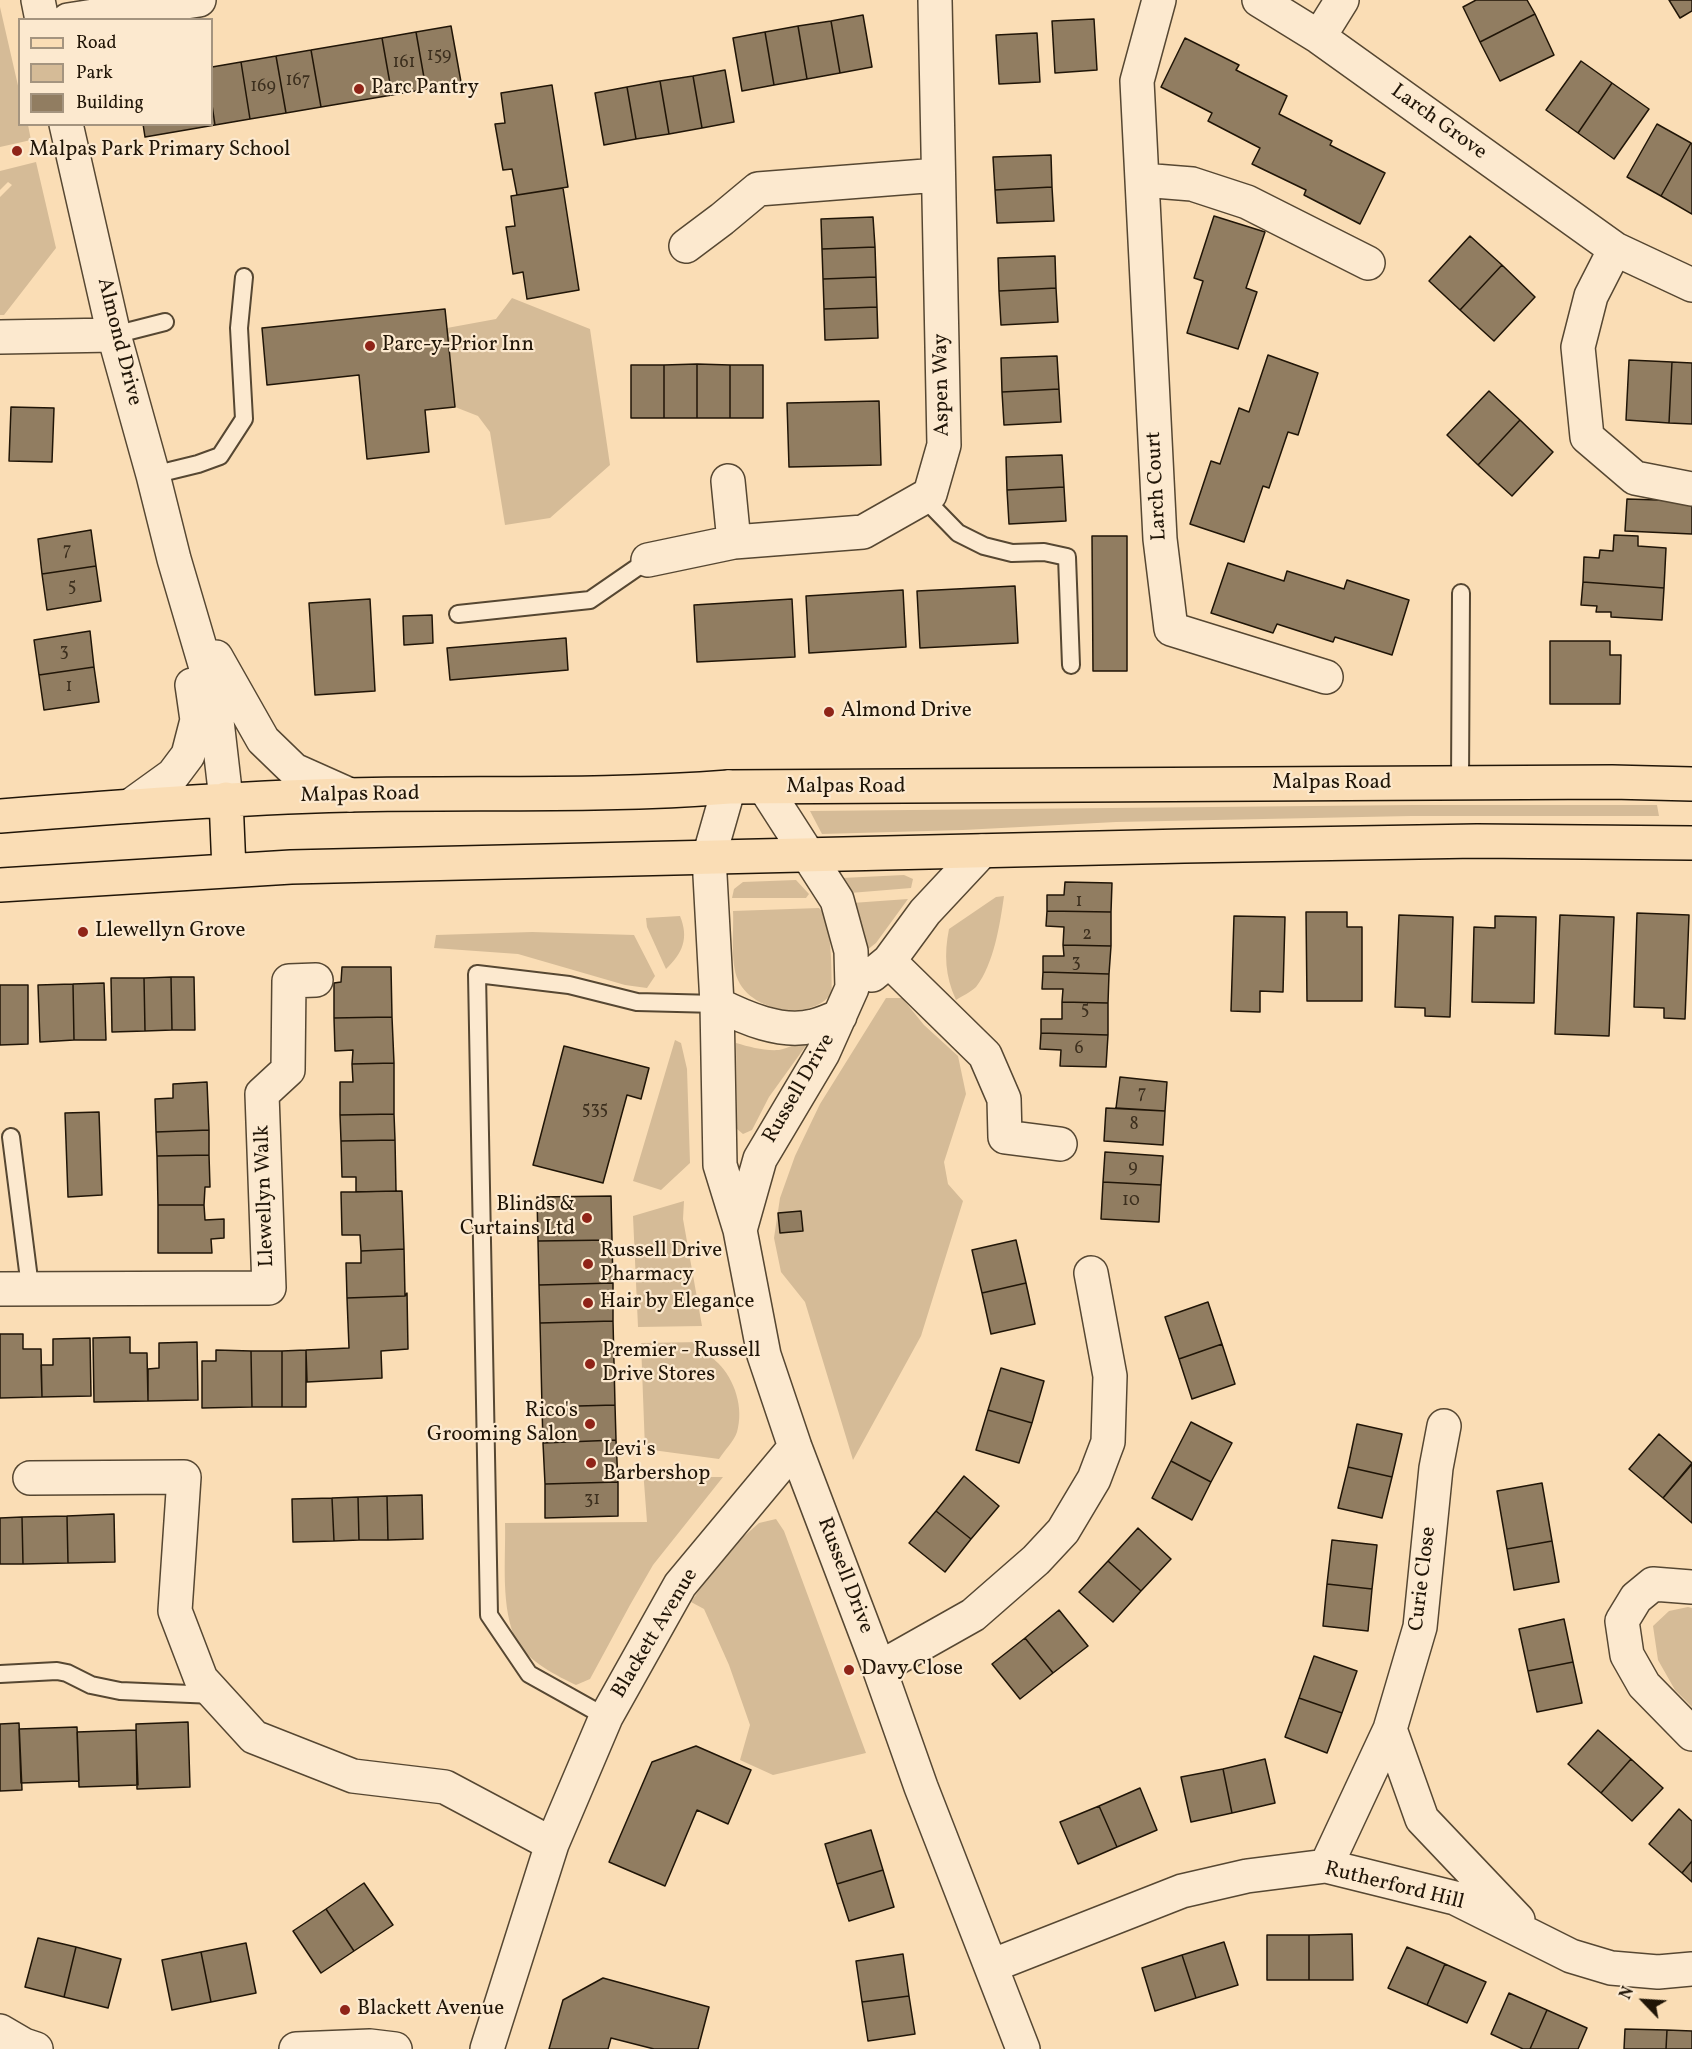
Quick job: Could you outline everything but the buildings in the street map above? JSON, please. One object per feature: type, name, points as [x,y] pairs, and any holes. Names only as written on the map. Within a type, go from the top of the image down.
[{"type":"main road","name":"Malpas Road","points":[[0,816],[226,799],[350,795],[674,792],[729,788],[1612,782],[1692,784]]},
{"type":"main road","points":[[226,799],[229,870]]},
{"type":"main road","points":[[0,885],[291,867],[1476,841],[1692,843]]},
{"type":"street","points":[[38,0],[42,18]]},
{"type":"street","points":[[81,18],[199,0]]},
{"type":"street","name":"Aspen Way","points":[[923,498],[930,494],[944,445],[935,0]]},
{"type":"street","name":"Larch Court","points":[[1159,0],[1137,81],[1160,539],[1170,629],[1326,677]]},
{"type":"street","name":"Larch Grove","points":[[1259,0],[1319,36],[1615,249],[1692,285]]},
{"type":"street","points":[[1319,36],[1342,0]]},
{"type":"street","name":"Almond Drive","points":[[66,126],[114,335],[174,559],[214,695],[226,799]]},
{"type":"street","points":[[686,246],[758,189],[938,175]]},
{"type":"street","points":[[1142,180],[1192,184],[1247,202],[1368,263]]},
{"type":"street","points":[[1615,249],[1592,296],[1578,347],[1587,436],[1635,478],[1692,489]]},
{"type":"street","points":[[0,337],[114,335]]},
{"type":"street","points":[[728,481],[734,542]]},
{"type":"street","points":[[648,560],[734,542],[862,532],[923,498]]},
{"type":"street","name":"Almond Drive","points":[[174,559],[219,662],[263,740],[294,770],[350,795]]},
{"type":"street","name":"Almond Drive","points":[[130,806],[173,775],[188,755],[197,720],[174,559]]},
{"type":"street","name":"Russell Drive","points":[[729,788],[709,857],[717,1004],[720,1165],[740,1230],[764,1355],[795,1447],[879,1668],[921,1787],[1023,2049]]},
{"type":"street","name":"Russell Drive","points":[[740,1230],[760,1159],[823,1053],[846,1002],[851,951],[837,900],[765,788]]},
{"type":"street","name":"Russell Drive","points":[[717,1004],[739,1015],[780,1027],[812,1027],[846,1002],[889,960],[925,912],[982,851]]},
{"type":"street","points":[[889,960],[985,1055],[1004,1099],[1005,1137],[1060,1144]]},
{"type":"street","name":"Llewellyn Walk","points":[[15,1288],[269,1288],[262,1094],[288,1070],[289,981],[316,980]]},
{"type":"street","points":[[879,1668],[973,1615],[1036,1560],[1063,1530],[1094,1479],[1108,1443],[1110,1376],[1091,1273]]},
{"type":"street","name":"Curie Close","points":[[1326,1866],[1390,1729],[1420,1627],[1436,1468],[1444,1426]]},
{"type":"street","name":"Blackett Avenue","points":[[487,2049],[552,1844],[606,1717],[681,1585],[795,1447]]},
{"type":"street","points":[[30,1478],[184,1477],[175,1611],[201,1679],[254,1737],[354,1776],[445,1787],[552,1844]]},
{"type":"street","points":[[1692,1587],[1653,1584],[1636,1598],[1622,1621],[1627,1655],[1644,1685],[1692,1734]]},
{"type":"street","points":[[1390,1729],[1422,1819],[1532,1935]]},
{"type":"street","name":"Rutherford Hill","points":[[991,1966],[1182,1891],[1247,1876],[1326,1866],[1455,1898],[1571,1956],[1611,1968],[1658,1972],[1692,1969]]},
{"type":"street","points":[[0,2031],[36,2049]]},
{"type":"street","points":[[296,2049],[370,2046],[395,2049]]},
{"type":"lane","points":[[153,475],[220,456],[244,419],[239,328],[244,277]]},
{"type":"lane","points":[[114,335],[165,322]]},
{"type":"lane","points":[[923,498],[958,532],[984,546],[1012,553],[1044,552],[1067,557],[1071,665]]},
{"type":"lane","points":[[458,614],[591,600],[648,560]]},
{"type":"lane","points":[[1460,783],[1461,593]]},
{"type":"lane","points":[[606,1717],[529,1674],[489,1615],[477,974],[569,985],[637,1002],[717,1004]]},
{"type":"lane","points":[[11,1137],[15,1288]]},
{"type":"lane","points":[[0,1674],[57,1671],[91,1685],[120,1691],[216,1695]]},
{"type":"green space","points":[[0,7],[18,86],[18,126],[28,126],[31,140],[0,147]]},
{"type":"green space","name":"Malpas Park Primary School","points":[[36,162],[56,248],[4,315],[0,315],[0,197],[12,185],[8,182],[0,190],[0,171]]},
{"type":"green space","points":[[512,298],[590,329],[610,465],[550,518],[505,525],[490,432],[478,416],[455,407],[447,328],[496,319]]},
{"type":"green space","points":[[1657,805],[1659,816],[1411,816],[1116,822],[822,834],[810,811]]},
{"type":"green space","points":[[904,875],[913,879],[911,888],[850,893],[842,878]]},
{"type":"green space","points":[[796,880],[809,894],[806,898],[732,898],[734,889],[743,882]]},
{"type":"green space","points":[[1004,896],[992,955],[982,978],[976,987],[956,1000],[947,965],[946,947],[949,929],[996,897]]},
{"type":"green space","points":[[908,899],[876,943],[867,950],[862,925],[852,903]]},
{"type":"green space","points":[[819,908],[824,914],[829,935],[832,993],[823,1002],[810,1008],[797,1010],[768,1006],[756,1000],[745,991],[736,973],[733,955],[733,911]]},
{"type":"green space","points":[[680,916],[684,931],[683,945],[677,957],[666,969],[647,927],[646,918]]},
{"type":"green space","points":[[532,932],[634,935],[655,976],[647,988],[625,985],[518,954],[434,948],[436,935]]},
{"type":"green space","points":[[886,998],[902,998],[924,1025],[958,1056],[966,1094],[944,1162],[948,1184],[963,1201],[921,1336],[853,1460],[805,1302],[781,1272],[774,1238],[780,1198],[795,1156],[820,1104]]},
{"type":"green space","points":[[675,1040],[681,1043],[687,1069],[690,1163],[661,1190],[633,1181]]},
{"type":"green space","points":[[810,1040],[769,1097],[752,1130],[743,1134],[737,1129],[736,1043],[779,1050]]},
{"type":"green space","points":[[684,1201],[683,1219],[702,1326],[638,1327],[633,1216]]},
{"type":"green space","points":[[701,1342],[706,1353],[724,1370],[737,1395],[739,1423],[736,1435],[719,1459],[645,1449],[641,1343]]},
{"type":"green space","points":[[643,1469],[678,1477],[723,1477],[653,1565],[590,1679],[576,1685],[535,1662],[517,1642],[508,1615],[506,1599],[505,1523],[647,1522]]},
{"type":"green space","points":[[776,1519],[784,1531],[866,1753],[773,1775],[740,1760],[750,1725],[729,1665],[704,1609],[691,1602],[723,1555],[759,1523]]},
{"type":"green space","points":[[1692,1608],[1692,1707],[1675,1690],[1658,1660],[1653,1626],[1669,1611]]},
{"type":"place","name":"Parc Pantry","points":[[359,89]]},
{"type":"place","name":"Malpas Park Primary School","points":[[17,151]]},
{"type":"place","name":"Parc-y-Prior Inn","points":[[370,346]]},
{"type":"place","name":"Almond Drive","points":[[829,712]]},
{"type":"place","name":"Llewellyn Grove","points":[[83,932]]},
{"type":"place","name":"Blinds & Curtains Ltd","points":[[587,1218]]},
{"type":"place","name":"Russell Drive Pharmacy","points":[[588,1264]]},
{"type":"place","name":"Hair by Elegance","points":[[588,1303]]},
{"type":"place","name":"Premier - Russell Drive Stores","points":[[590,1364]]},
{"type":"place","name":"Rico's Grooming Salon","points":[[590,1424]]},
{"type":"place","name":"Levi's Barbershop","points":[[591,1463]]},
{"type":"place","name":"Davy Close","points":[[849,1670]]},
{"type":"place","name":"Blackett Avenue","points":[[345,2010]]}]
